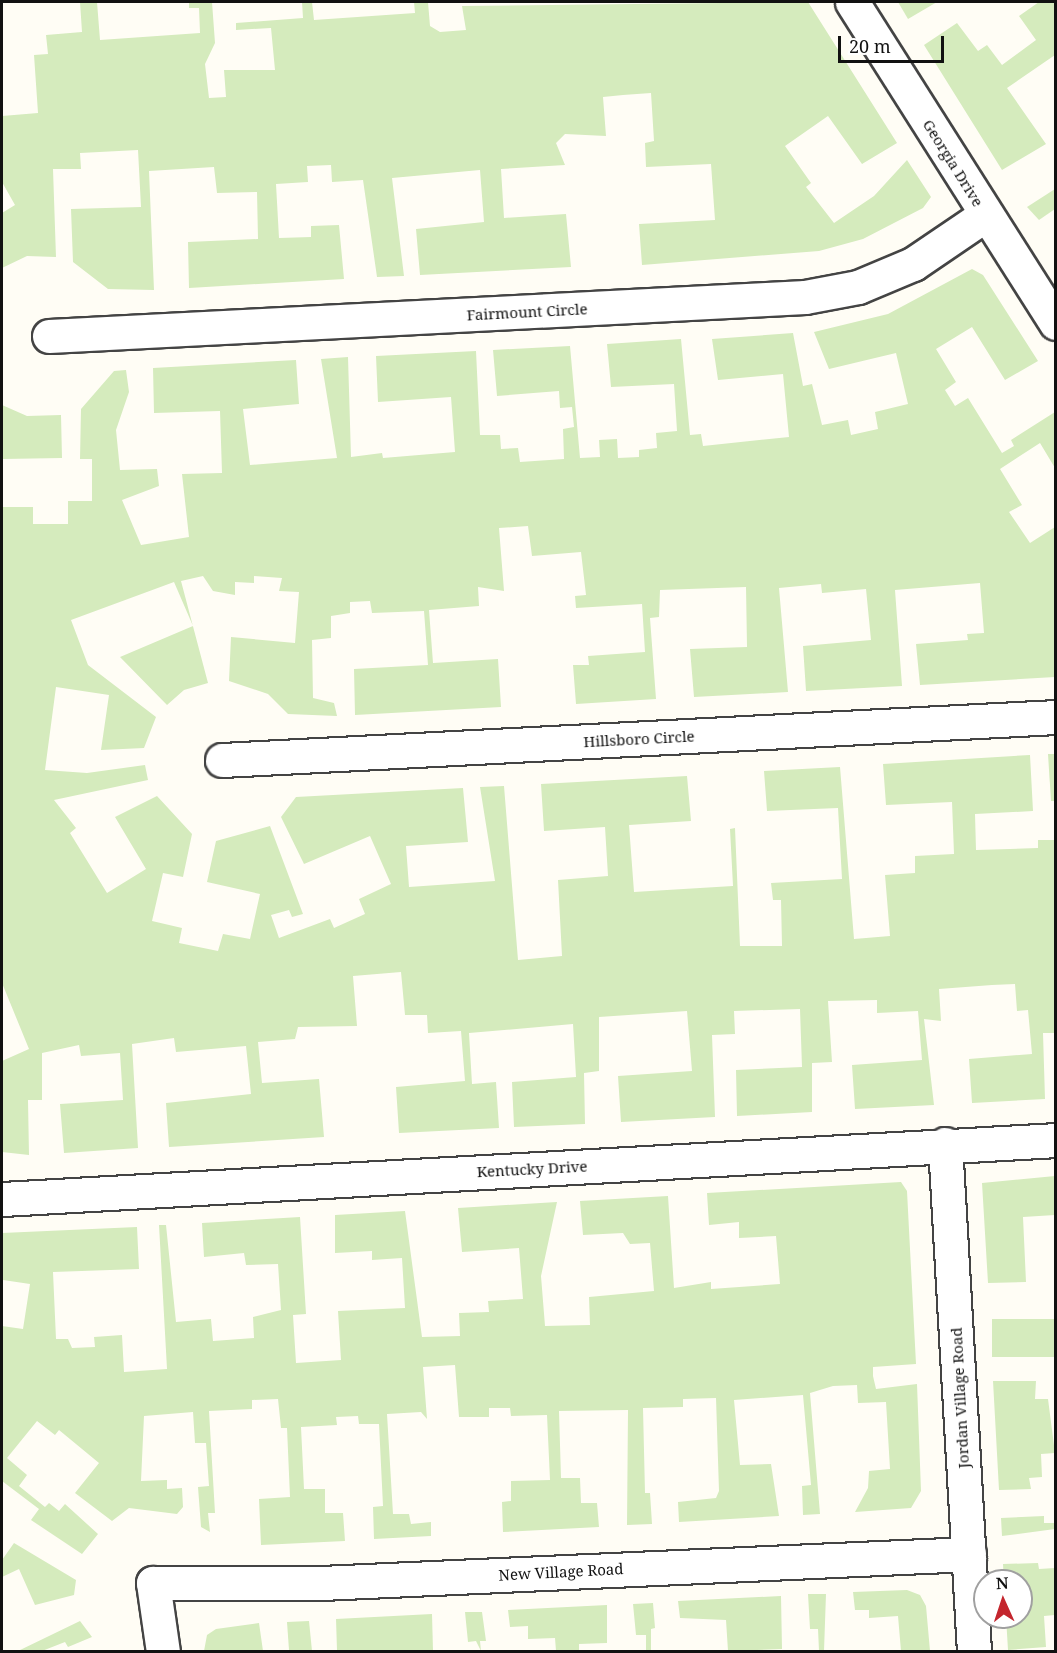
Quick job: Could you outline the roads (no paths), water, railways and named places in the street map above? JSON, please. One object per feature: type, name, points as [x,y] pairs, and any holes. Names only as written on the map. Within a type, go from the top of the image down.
[{"type":"street","name":"Georgia Drive","points":[[852,2],[985,215],[1056,323]]},
{"type":"street","name":"Fairmount Circle","points":[[49,336],[805,297],[858,287],[913,264],[985,215]]},
{"type":"street","name":"Hillsboro Circle","points":[[222,760],[1056,717]]},
{"type":"street","name":"Kentucky Drive","points":[[5,1200],[945,1144],[1056,1140]]},
{"type":"street","name":"Jordan Village Road","points":[[945,1144],[974,1652]]},
{"type":"street","name":"New Village Road","points":[[163,1652],[153,1583],[331,1582],[969,1554]]}]
